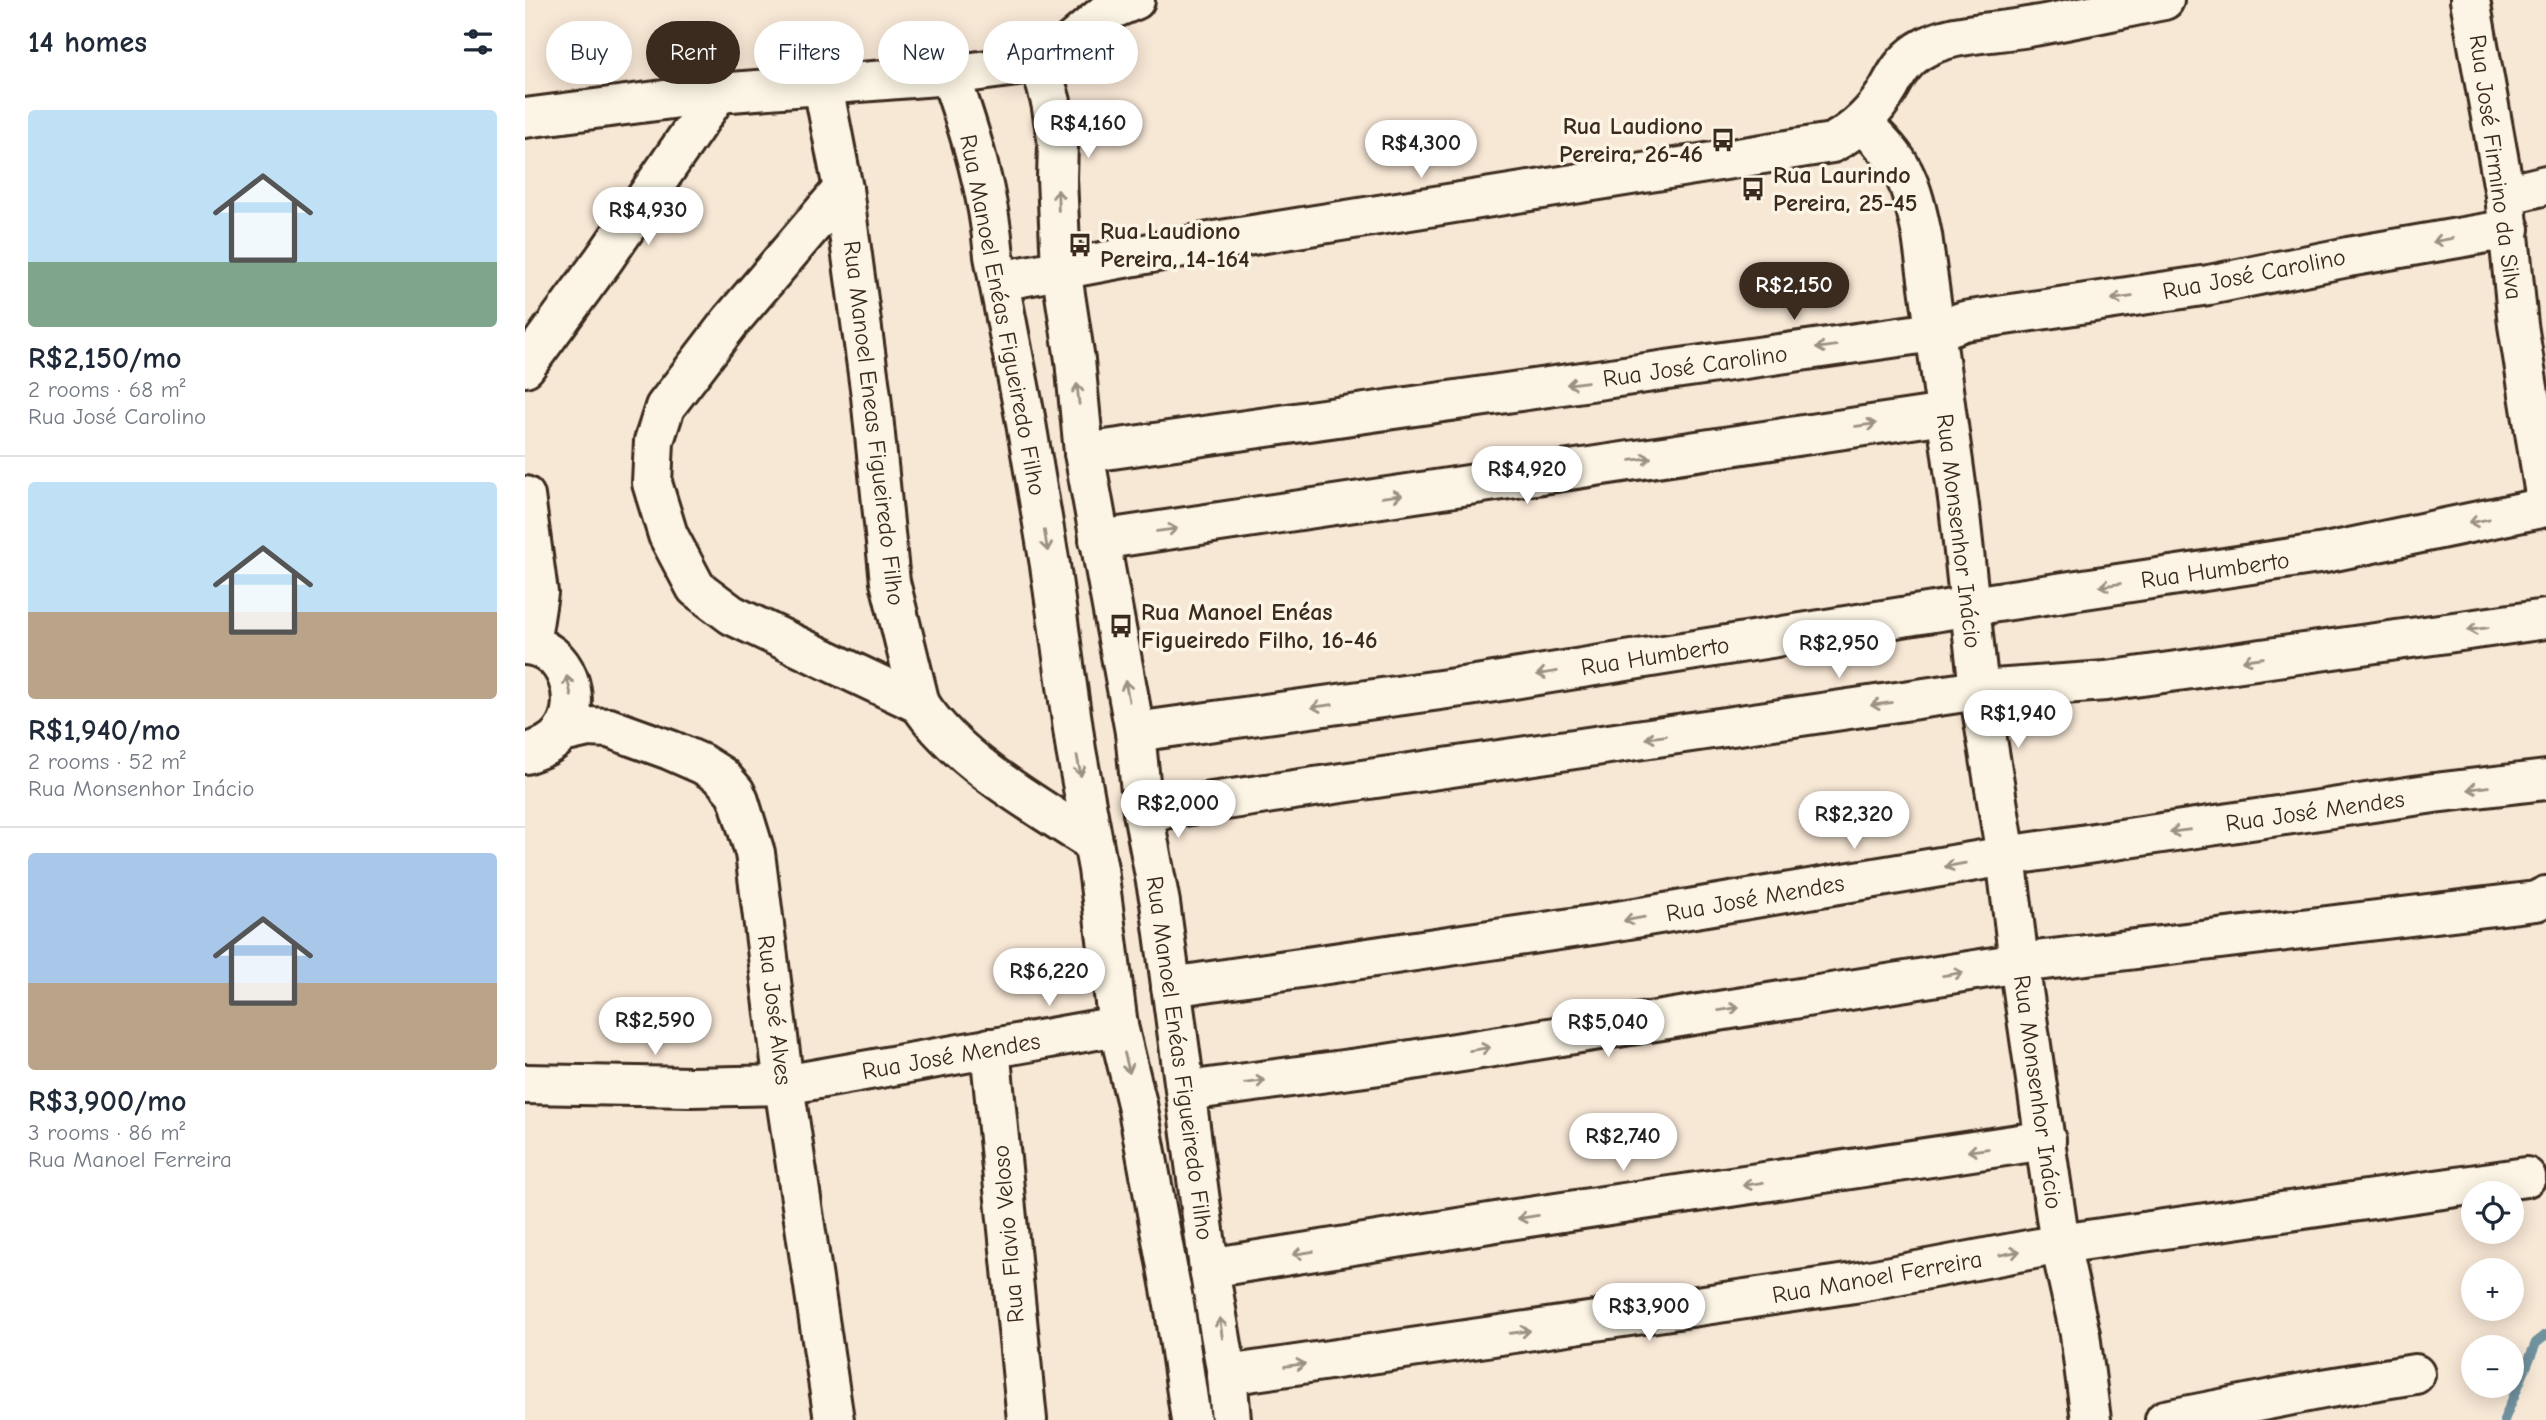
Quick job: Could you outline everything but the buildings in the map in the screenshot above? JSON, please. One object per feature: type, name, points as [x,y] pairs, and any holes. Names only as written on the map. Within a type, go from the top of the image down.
[{"type":"street","points":[[1096,21],[1108,11],[1135,0]]},
{"type":"street","points":[[999,281],[1221,240],[1832,143],[1862,124],[1888,90],[1901,67],[1930,46],[1955,37],[2026,28],[2164,0]]},
{"type":"street","name":"Rua José Firmino da Silva","points":[[2470,0],[2507,212],[2518,325],[2542,453],[2546,501]]},
{"type":"street","points":[[525,118],[718,93],[878,81]]},
{"type":"street","name":"Rua Manoel Enéas Figueiredo Filho","points":[[953,84],[979,167],[992,230],[1025,417],[1076,750],[1093,842],[1118,1026],[1137,1104],[1175,1310],[1191,1420]]},
{"type":"street","name":"Rua Manoel Enéas Figueiredo Filho","points":[[1046,84],[1058,144],[1062,268],[1084,453],[1135,732],[1143,812],[1160,903],[1209,1268],[1227,1375],[1231,1420]]},
{"type":"street","name":"Rua Manoel Eneas Figueiredo Filho","points":[[823,86],[843,190],[871,396],[890,582],[920,704],[930,720],[984,767],[1093,842]]},
{"type":"street","points":[[525,367],[604,259],[718,93]]},
{"type":"street","name":"Rua Monsenhor Inácio","points":[[1862,124],[1885,143],[1903,168],[1914,197],[1922,235],[1971,606],[1979,690],[2006,856],[2060,1244],[2080,1334],[2091,1420]]},
{"type":"street","name":"Rua José Carolino","points":[[1084,453],[1934,332],[1964,321],[2210,285],[2348,257],[2507,212],[2546,185]]},
{"type":"street","points":[[843,190],[730,322],[665,407],[654,441],[652,483],[667,535],[696,588],[732,615],[920,704]]},
{"type":"street","points":[[1099,540],[1945,414]]},
{"type":"street","points":[[525,496],[538,593],[528,645],[550,654],[565,671],[572,691],[571,713],[562,733],[546,747],[525,754]]},
{"type":"street","name":"Rua Humberto","points":[[1135,732],[1469,686],[2325,553],[2546,507]]},
{"type":"street","points":[[1143,812],[1979,690],[2106,681],[2546,619]]},
{"type":"street","name":"Rua José Alves","points":[[562,733],[589,727],[608,728],[633,736],[702,764],[721,776],[735,792],[755,853],[784,1085],[834,1420]]},
{"type":"street","name":"Rua José Mendes","points":[[1171,987],[1599,925],[2006,856],[2434,793],[2546,780]]},
{"type":"street","points":[[1187,1091],[1380,1065],[2019,963],[2541,898]]},
{"type":"street","name":"Rua José Mendes","points":[[525,1084],[691,1087],[784,1085],[1118,1026]]},
{"type":"street","name":"Rua Flavio Veloso","points":[[990,1048],[1027,1420]]},
{"type":"street","points":[[1209,1268],[2046,1140]]},
{"type":"street","name":"Rua Manoel Ferreira","points":[[1227,1375],[1854,1283],[2060,1244],[2526,1177]]},
{"type":"street","points":[[2165,1420],[2415,1374]]},
{"type":"waterway","points":[[2504,1420],[2536,1343],[2546,1335]]},
{"type":"place","name":"Rua Laudiono Pereira, 26-46","points":[[1723,140]]},
{"type":"place","name":"Rua Laurindo Pereira, 25-45","points":[[1753,189]]},
{"type":"place","name":"Rua Laudiono Pereira, 14-164","points":[[1080,245]]},
{"type":"place","name":"Rua Manoel Enéas Figueiredo Filho, 16-46","points":[[1121,626]]}]
